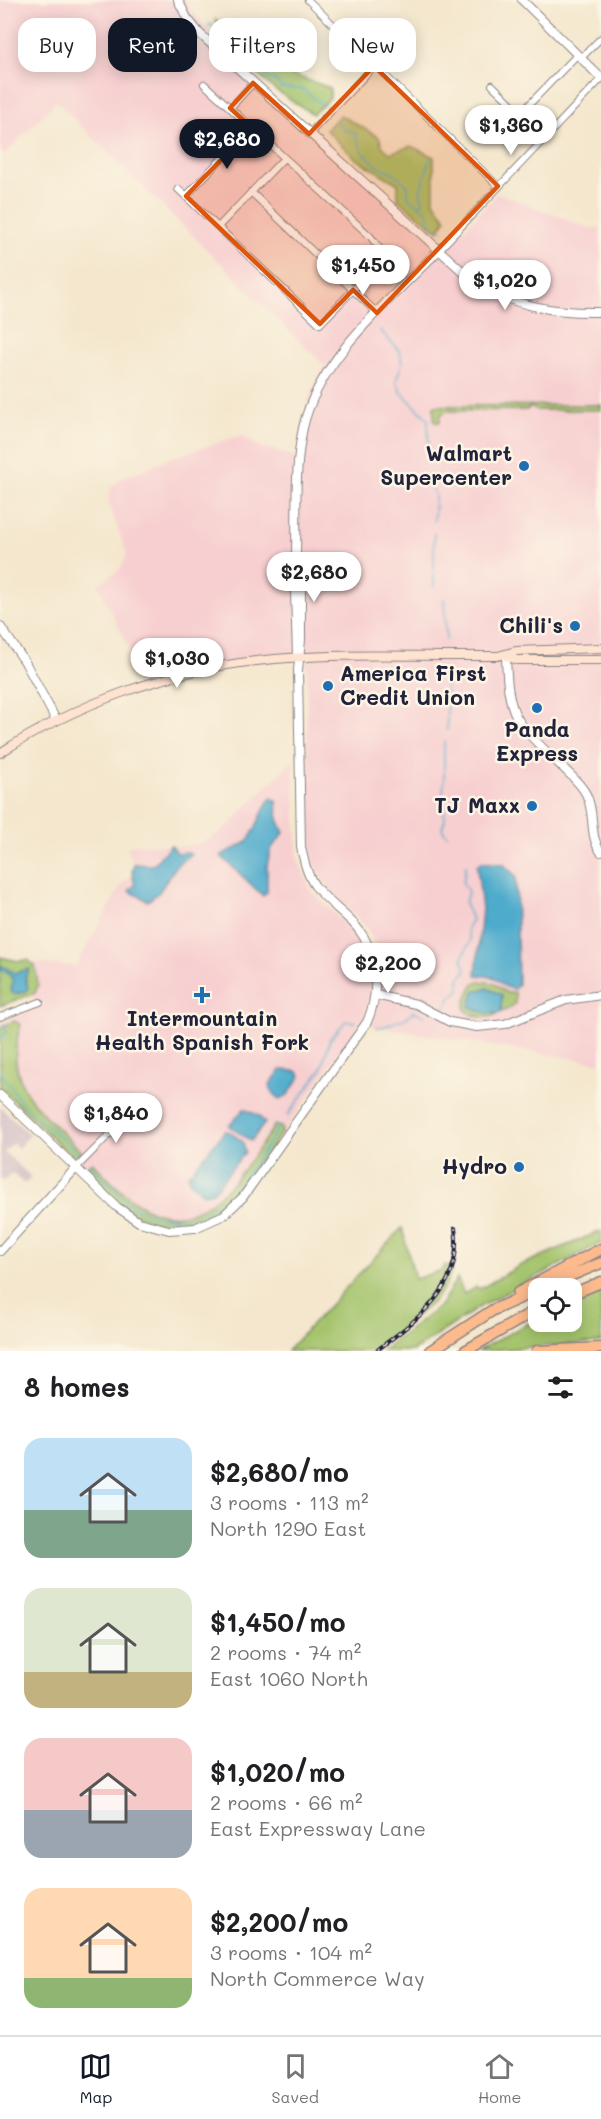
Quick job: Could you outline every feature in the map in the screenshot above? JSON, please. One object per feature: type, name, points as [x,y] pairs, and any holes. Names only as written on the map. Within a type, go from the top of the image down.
[{"type":"highway","points":[[430,1351],[522,1290],[601,1249]]},
{"type":"highway","points":[[566,1278],[601,1263]]},
{"type":"highway","points":[[582,1290],[601,1282]]},
{"type":"highway","points":[[493,1310],[528,1294]]},
{"type":"highway","points":[[465,1351],[528,1316]]},
{"type":"highway","points":[[537,1351],[601,1347]]},
{"type":"main road","points":[[506,656],[516,651],[601,648]]},
{"type":"main road","points":[[0,753],[56,720],[147,685],[192,671],[255,661],[298,658],[506,656],[517,660],[601,660]]},
{"type":"street","points":[[178,0],[187,18],[200,34],[309,134],[484,288],[512,300],[550,310],[601,312]]},
{"type":"street","points":[[308,0],[329,21]]},
{"type":"street","points":[[0,1095],[130,1217],[159,1229],[177,1230],[205,1225],[224,1215],[237,1204],[363,1028],[375,995],[375,970],[365,940],[352,923],[315,885],[303,860],[300,835],[298,658],[301,640],[301,588],[300,563],[297,556],[296,484],[304,425],[316,394],[333,363],[377,313],[601,78],[522,0]]},
{"type":"street","points":[[521,113],[579,56],[601,39]]},
{"type":"street","points":[[309,134],[368,72]]},
{"type":"street","points":[[380,72],[498,186]]},
{"type":"street","points":[[230,108],[253,83]]},
{"type":"street","points":[[178,189],[320,324],[380,262],[383,253],[370,236],[204,84]]},
{"type":"street","points":[[492,85],[546,137]]},
{"type":"street","points":[[186,196],[252,128]]},
{"type":"street","points":[[218,227],[284,158]]},
{"type":"street","points":[[251,192],[377,313]]},
{"type":"street","points":[[297,556],[294,562],[294,592],[295,644],[298,658]]},
{"type":"street","points":[[0,626],[25,662],[56,720]]},
{"type":"street","points":[[506,656],[507,693],[512,711],[522,726],[584,791],[591,809],[595,841],[601,852]]},
{"type":"street","points":[[375,995],[416,1005],[450,1022],[477,1027],[505,1024],[566,999],[601,995]]},
{"type":"street","points":[[0,1017],[40,1002]]},
{"type":"street","points":[[0,1251],[76,1168],[140,1104]]},
{"type":"highlighted area","points":[[374,66],[498,186],[377,313],[353,290],[320,324],[186,196],[252,128],[230,108],[253,83],[309,134]]},
{"type":"shaded area","points":[[0,0],[186,0],[189,8],[209,29],[209,72],[249,72],[445,250],[498,193],[589,228],[601,228],[601,1063],[372,1026],[382,977],[382,963],[375,943],[366,927],[329,889],[313,863],[307,803],[307,657],[209,668],[147,685],[98,585],[121,568],[127,555],[108,501],[111,486],[121,479],[171,458],[235,437],[243,436],[257,445],[298,458],[308,398],[325,366],[56,101],[4,155],[0,152]]},
{"type":"shaded area","name":"Intermountain Health Spanish Fork","points":[[293,761],[298,860],[312,891],[361,940],[372,979],[370,1001],[363,1019],[237,1199],[226,1210],[208,1219],[175,1226],[154,1223],[121,1205],[0,1088],[0,1023],[39,1007],[31,996],[38,985],[36,968],[33,963],[76,966],[121,885],[136,871],[127,848],[135,844],[177,847],[199,844],[221,832]]},
{"type":"shaded area","points":[[0,1107],[30,1135],[18,1148],[13,1143],[4,1152],[31,1177],[24,1184],[12,1173],[4,1181],[0,1178]]},
{"type":"green space","points":[[255,72],[285,72],[330,88],[330,98],[313,114],[275,90]]},
{"type":"green space","points":[[340,115],[379,137],[383,147],[390,153],[411,146],[434,157],[434,201],[446,219],[438,231],[398,200],[398,184],[356,159],[326,130]]},
{"type":"green space","points":[[601,405],[601,410],[537,410],[530,407],[527,410],[446,411],[440,416],[440,422],[434,422],[434,406]]},
{"type":"green space","points":[[0,957],[18,961],[28,960],[35,966],[38,985],[35,993],[0,1006]]},
{"type":"green space","points":[[479,981],[493,983],[507,993],[515,992],[515,1004],[490,1017],[471,1014],[465,1009],[466,1001],[471,989]]},
{"type":"green space","points":[[14,1021],[21,1025],[16,1046],[16,1065],[21,1082],[40,1111],[82,1152],[78,1157],[73,1158],[0,1087],[0,1028]]},
{"type":"green space","points":[[275,1125],[281,1127],[282,1132],[253,1176],[230,1202],[202,1220],[178,1225],[164,1224],[138,1216],[120,1203],[87,1171],[87,1166],[92,1162],[133,1201],[163,1214],[183,1215],[202,1208],[220,1195],[236,1179]]},
{"type":"green space","points":[[402,1228],[415,1279],[443,1270],[445,1265],[453,1267],[446,1285],[433,1302],[374,1351],[287,1351]]},
{"type":"green space","points":[[601,1231],[601,1243],[534,1278],[528,1278],[528,1281],[481,1306],[413,1351],[382,1351],[441,1305],[457,1278],[464,1294],[476,1287],[480,1289],[521,1265]]},
{"type":"green space","points":[[601,1290],[601,1342],[477,1351],[528,1323],[528,1332],[582,1332],[582,1298]]},
{"type":"water","points":[[271,798],[277,801],[278,819],[284,833],[271,849],[267,865],[267,892],[263,896],[221,856],[243,845],[249,839]]},
{"type":"water","points":[[171,845],[177,853],[191,854],[177,865],[159,892],[148,901],[129,891],[135,885],[132,871],[134,864],[153,865]]},
{"type":"water","points":[[481,862],[503,864],[516,876],[518,985],[514,989],[506,987],[493,977],[476,975],[482,909],[477,865]]},
{"type":"water","points":[[0,965],[15,973],[30,969],[25,977],[28,988],[26,992],[13,994],[11,990],[13,980],[8,973],[0,970]]},
{"type":"water","points":[[487,988],[502,995],[501,1012],[485,1012],[470,1006],[474,991]]},
{"type":"water","points":[[281,1070],[297,1071],[301,1076],[287,1096],[279,1099],[271,1090],[270,1084]]},
{"type":"water","points":[[244,1109],[258,1115],[265,1123],[251,1141],[229,1126]]},
{"type":"water","points":[[225,1131],[243,1142],[245,1152],[213,1192],[203,1194],[190,1182],[188,1175]]},
{"type":"waterway","points":[[208,26],[211,24],[223,40],[237,45],[256,61],[268,78],[275,80],[281,88],[302,89],[323,105]]},
{"type":"waterway","points":[[336,119],[344,130],[355,133],[361,149],[376,165],[394,173],[408,186],[408,197],[427,211],[432,228],[443,230]]},
{"type":"waterway","points":[[420,205],[423,202],[420,192],[430,159]]},
{"type":"waterway","points":[[380,330],[400,352],[402,364],[396,381],[401,392],[428,419],[429,452]]},
{"type":"waterway","points":[[428,475],[433,481],[431,487],[435,494],[434,521]]},
{"type":"waterway","points":[[434,533],[434,588]]},
{"type":"waterway","points":[[444,599],[446,640]]},
{"type":"waterway","points":[[446,672],[447,730]]},
{"type":"waterway","points":[[444,741],[444,779]]},
{"type":"waterway","points":[[443,794],[444,781]]},
{"type":"waterway","points":[[443,803],[444,809]]},
{"type":"waterway","points":[[444,811],[445,820],[442,828],[445,833]]},
{"type":"waterway","points":[[434,1008],[445,1008],[451,997],[460,990],[459,979],[466,970],[462,958],[470,941],[467,928],[472,920],[465,903],[468,892],[463,883],[466,865]]},
{"type":"waterway","points":[[377,1027],[405,1019],[413,1011],[425,1016]]},
{"type":"waterway","points":[[287,1116],[321,1070],[330,1039],[346,1021],[356,1022]]},
{"type":"waterway","points":[[0,1040],[6,1033],[4,1024]]},
{"type":"waterway","points":[[0,1072],[23,1104],[80,1155]]},
{"type":"waterway","points":[[89,1164],[131,1206],[154,1217],[191,1219],[228,1199],[261,1155],[279,1126]]},
{"type":"railway","points":[[376,1351],[422,1313],[445,1285],[456,1249],[455,1228]]},
{"type":"place","name":"Walmart Supercenter","points":[[524,466]]},
{"type":"place","name":"Chili's","points":[[575,626]]},
{"type":"place","name":"America First Credit Union","points":[[328,686]]},
{"type":"place","name":"Panda Express","points":[[537,708]]},
{"type":"place","name":"TJ Maxx","points":[[532,806]]},
{"type":"place","name":"Intermountain Health Spanish Fork","points":[[202,995]]},
{"type":"place","name":"Hydro","points":[[519,1167]]}]
